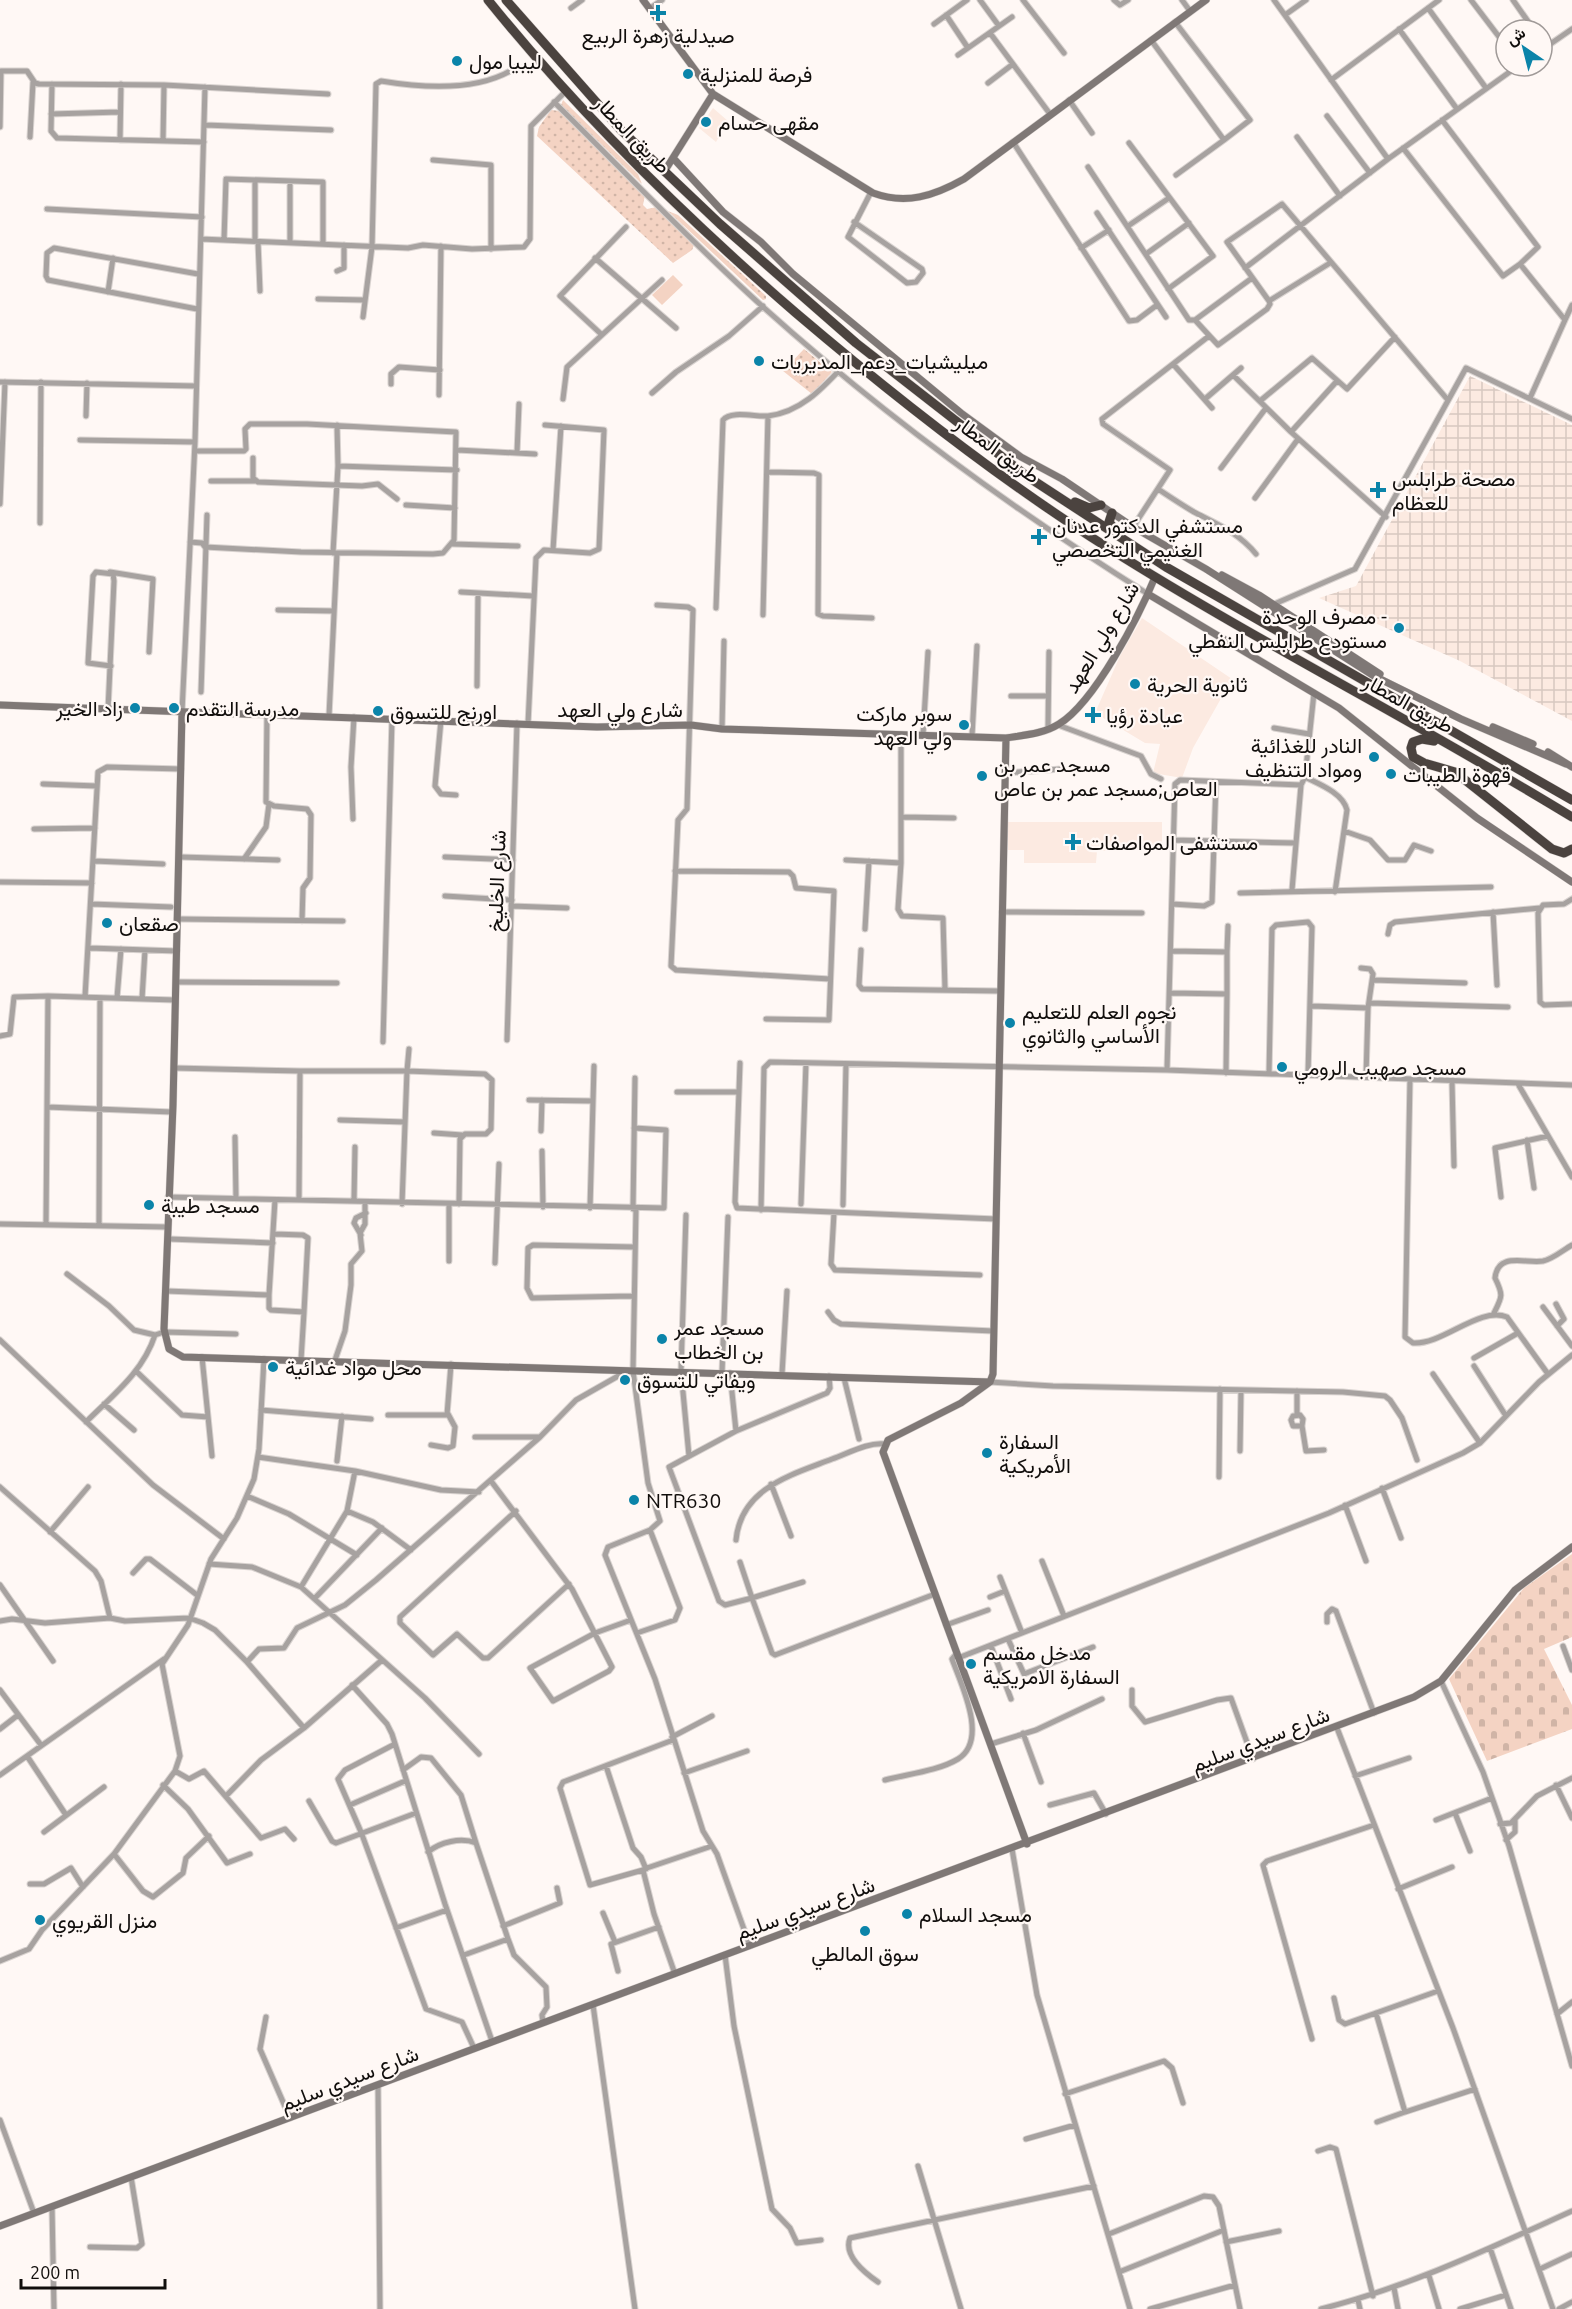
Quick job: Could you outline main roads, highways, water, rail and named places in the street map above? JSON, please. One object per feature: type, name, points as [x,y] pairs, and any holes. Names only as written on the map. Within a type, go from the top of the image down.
[{"type":"highway","name":"طريق المطار","points":[[488,0],[566,91],[702,230],[850,359],[1029,495],[1155,577],[1297,661],[1572,817]]},
{"type":"highway","name":"طريق المطار","points":[[506,0],[620,129],[664,171],[856,343],[1041,486],[1129,543],[1278,633],[1572,800]]},
{"type":"highway","points":[[1041,486],[1086,507],[1101,505]]},
{"type":"highway","points":[[1112,513],[1109,518],[1110,524],[1129,543]]},
{"type":"highway","points":[[1445,744],[1422,739],[1413,742],[1411,753],[1421,767],[1455,772],[1552,849],[1564,853],[1572,849]]},
{"type":"place","name":"صيدلية زهرة الربيع","points":[[658,13]]},
{"type":"place","name":"ليبيا مول","points":[[457,61]]},
{"type":"place","name":"فرصة للمنزلية","points":[[688,74]]},
{"type":"place","name":"مقهى حسام","points":[[706,122]]},
{"type":"place","name":"ميليشيات_دعم_المديريات","points":[[759,361]]},
{"type":"place","name":"مصحة طرابلس للعظام","points":[[1378,490]]},
{"type":"place","name":"مستشفي الدكتور عدنان الغنيمي التخصصي","points":[[1039,537]]},
{"type":"place","name":"مصرف الوحدة - مستودع طرابلس النفطي","points":[[1399,628]]},
{"type":"place","name":"ثانوية الحرية","points":[[1135,684]]},
{"type":"place","name":"زاد الخير","points":[[135,708]]},
{"type":"place","name":"مدرسة التقدم","points":[[174,708]]},
{"type":"place","name":"اورنج للتسوق","points":[[378,711]]},
{"type":"place","name":"عيادة رؤيا","points":[[1093,715]]},
{"type":"place","name":"سوبر ماركت ولي العهد","points":[[964,725]]},
{"type":"place","name":"النادر للغذائية ومواد التنظيف","points":[[1374,757]]},
{"type":"place","name":"قهوة الطيبات","points":[[1391,774]]},
{"type":"place","name":"مسجد عمر بن العاص;مسجد عمر بن عاص","points":[[982,776]]},
{"type":"place","name":"مستشفى المواصفات","points":[[1073,842]]},
{"type":"place","name":"صقعان","points":[[107,923]]},
{"type":"place","name":"نجوم العلم للتعليم الأساسي والثانوي","points":[[1010,1023]]},
{"type":"place","name":"مسجد صهيب الرومي","points":[[1282,1067]]},
{"type":"place","name":"مسجد طيبة","points":[[149,1205]]},
{"type":"place","name":"مسجد عمر بن الخطاب","points":[[662,1339]]},
{"type":"place","name":"محل مواد غدائية","points":[[273,1367]]},
{"type":"place","name":"ويفاتي للتسوق","points":[[625,1380]]},
{"type":"place","name":"السفارة الأمريكية","points":[[987,1453]]},
{"type":"place","name":"NTR630","points":[[634,1500]]},
{"type":"place","name":"مدخل مقسم السفارة الامريكية","points":[[971,1664]]},
{"type":"place","name":"مسجد السلام","points":[[907,1914]]},
{"type":"place","name":"منزل القريوي","points":[[40,1920]]},
{"type":"place","name":"سوق المالطي","points":[[865,1931]]}]
